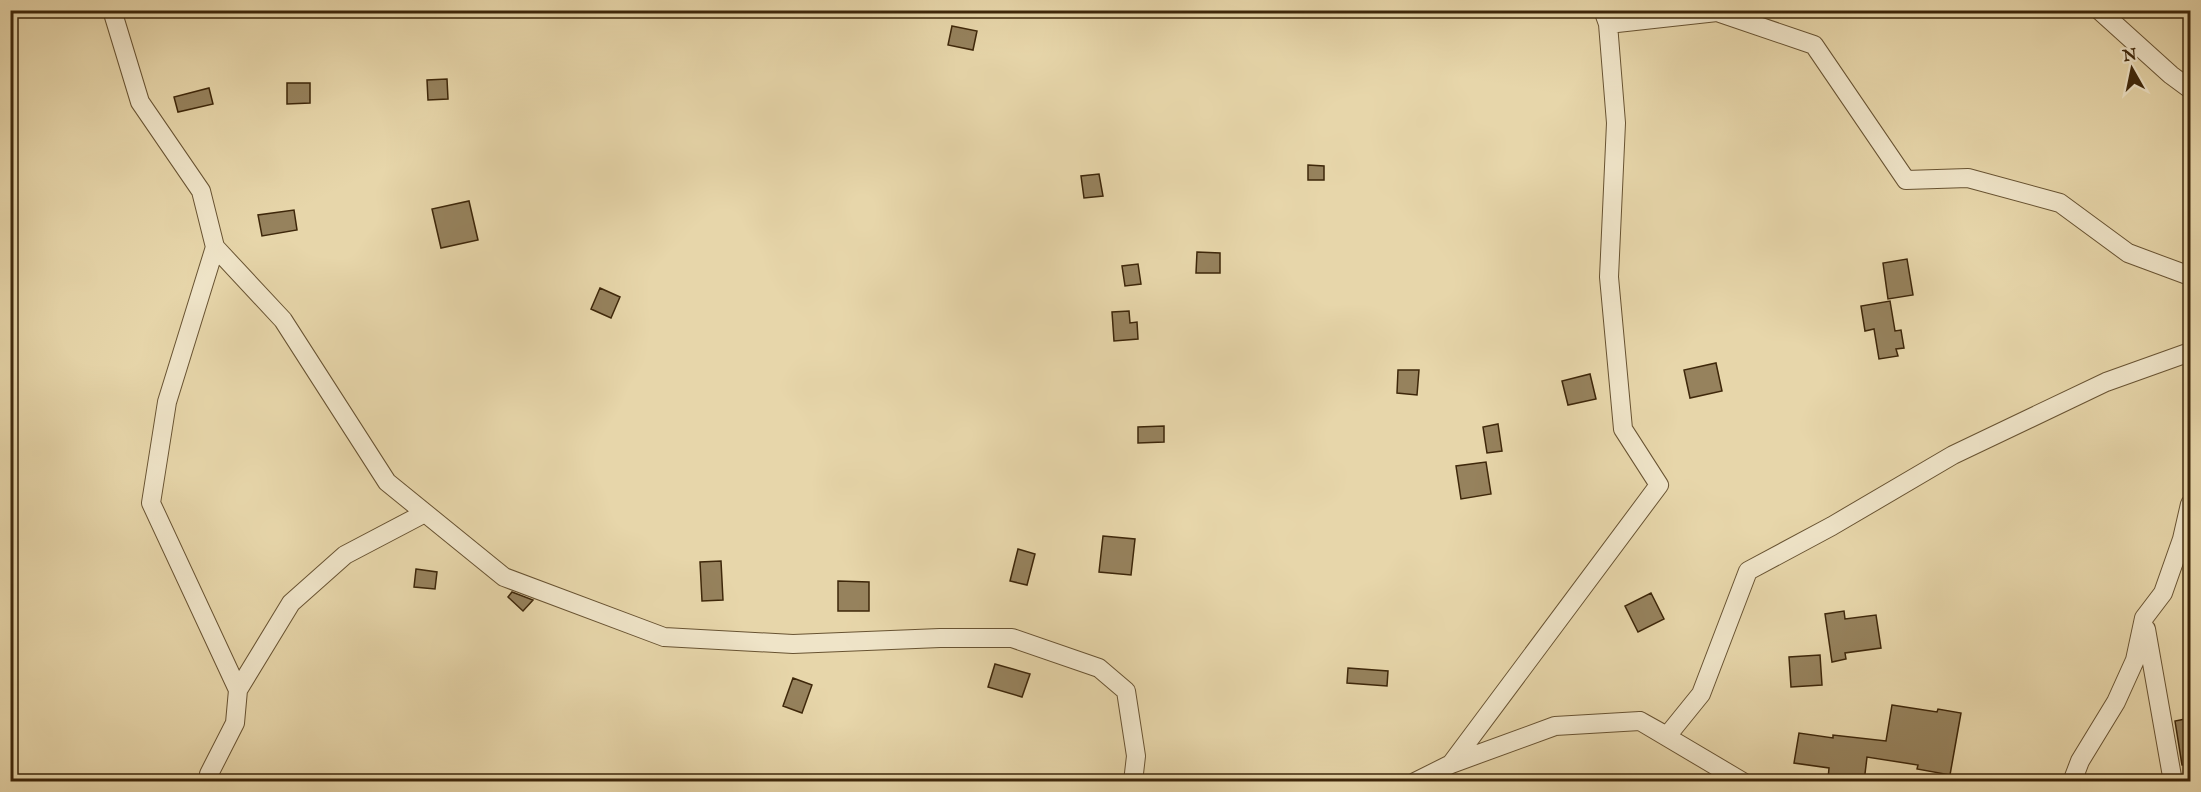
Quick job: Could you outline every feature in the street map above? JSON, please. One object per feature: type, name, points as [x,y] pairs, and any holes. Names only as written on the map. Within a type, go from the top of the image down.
[{"type":"street","points":[[112,10],[140,102],[201,190],[215,247],[283,320],[387,482],[504,577],[664,637],[793,644],[940,638],[1012,638],[1099,668],[1126,691],[1136,756],[1133,782]]},
{"type":"street","points":[[2099,10],[2171,75],[2190,89]]},
{"type":"street","points":[[1450,764],[1659,484],[1623,429],[1609,277],[1616,123],[1606,17],[1717,12],[1814,45],[1906,180],[1968,178],[2061,203],[2128,253],[2190,276]]},
{"type":"street","points":[[215,247],[167,402],[152,502],[238,690]]},
{"type":"street","points":[[1415,782],[1450,764],[1555,726],[1640,721],[1667,736],[1701,694],[1748,571],[1833,526],[1953,455],[2106,382],[2190,352]]},
{"type":"street","points":[[2072,782],[2080,761],[2116,702],[2135,660],[2144,618],[2163,592],[2182,539],[2190,504]]},
{"type":"street","points":[[210,782],[209,774],[235,723],[238,690],[291,603],[345,555],[425,513]]},
{"type":"street","points":[[2144,618],[2173,782]]},
{"type":"street","points":[[1640,721],[1743,782]]},
{"type":"building","points":[[952,26],[977,31],[973,50],[948,45]]},
{"type":"building","points":[[447,79],[448,99],[428,100],[427,80]]},
{"type":"building","points":[[287,83],[310,83],[310,103],[287,104]]},
{"type":"building","points":[[209,88],[213,104],[178,112],[174,97]]},
{"type":"building","points":[[1308,165],[1324,166],[1324,180],[1308,180]]},
{"type":"building","points":[[1099,174],[1103,196],[1084,198],[1081,176]]},
{"type":"building","points":[[469,201],[478,240],[441,248],[432,209]]},
{"type":"building","points":[[294,210],[297,230],[262,236],[258,215]]},
{"type":"building","points":[[1197,252],[1220,253],[1220,273],[1196,273]]},
{"type":"building","points":[[1907,259],[1913,295],[1888,299],[1883,263]]},
{"type":"building","points":[[1138,264],[1141,284],[1125,286],[1122,266]]},
{"type":"building","points":[[600,288],[620,297],[611,318],[591,309]]},
{"type":"building","points":[[1890,301],[1895,331],[1901,330],[1904,348],[1896,349],[1898,356],[1879,359],[1874,329],[1865,331],[1861,306]]},
{"type":"building","points":[[1129,311],[1130,323],[1137,322],[1138,339],[1114,341],[1112,312]]},
{"type":"building","points":[[1716,363],[1722,391],[1690,398],[1684,370]]},
{"type":"building","points":[[1398,370],[1419,370],[1417,395],[1397,393]]},
{"type":"building","points":[[1590,374],[1596,399],[1568,405],[1562,381]]},
{"type":"building","points":[[1498,424],[1502,451],[1487,453],[1483,427]]},
{"type":"building","points":[[1164,426],[1164,442],[1138,443],[1138,427]]},
{"type":"building","points":[[1486,462],[1491,494],[1461,499],[1456,466]]},
{"type":"building","points":[[1103,536],[1135,539],[1131,575],[1099,572]]},
{"type":"building","points":[[1018,549],[1035,554],[1027,585],[1010,581]]},
{"type":"building","points":[[721,561],[723,600],[702,601],[700,562]]},
{"type":"building","points":[[416,569],[437,572],[435,589],[414,587]]},
{"type":"building","points":[[838,581],[869,582],[869,611],[838,611]]},
{"type":"building","points":[[512,592],[533,600],[523,611],[508,597]]},
{"type":"building","points":[[1651,593],[1664,619],[1638,632],[1625,606]]},
{"type":"building","points":[[1844,611],[1845,619],[1876,615],[1881,648],[1845,653],[1846,659],[1832,662],[1825,614]]},
{"type":"building","points":[[1820,655],[1822,685],[1791,687],[1789,657]]},
{"type":"building","points":[[995,664],[1030,674],[1022,697],[988,687]]},
{"type":"building","points":[[1348,668],[1388,671],[1387,686],[1347,683]]},
{"type":"building","points":[[793,678],[812,685],[802,713],[783,706]]},
{"type":"building","points":[[1892,705],[1961,713],[1950,775],[1917,769],[1918,765],[1867,757],[1864,782],[1851,782],[1828,779],[1829,768],[1794,763],[1799,733],[1833,738],[1833,735],[1886,741]]},
{"type":"building","points":[[2190,718],[2190,764],[2182,765],[2175,721]]}]
